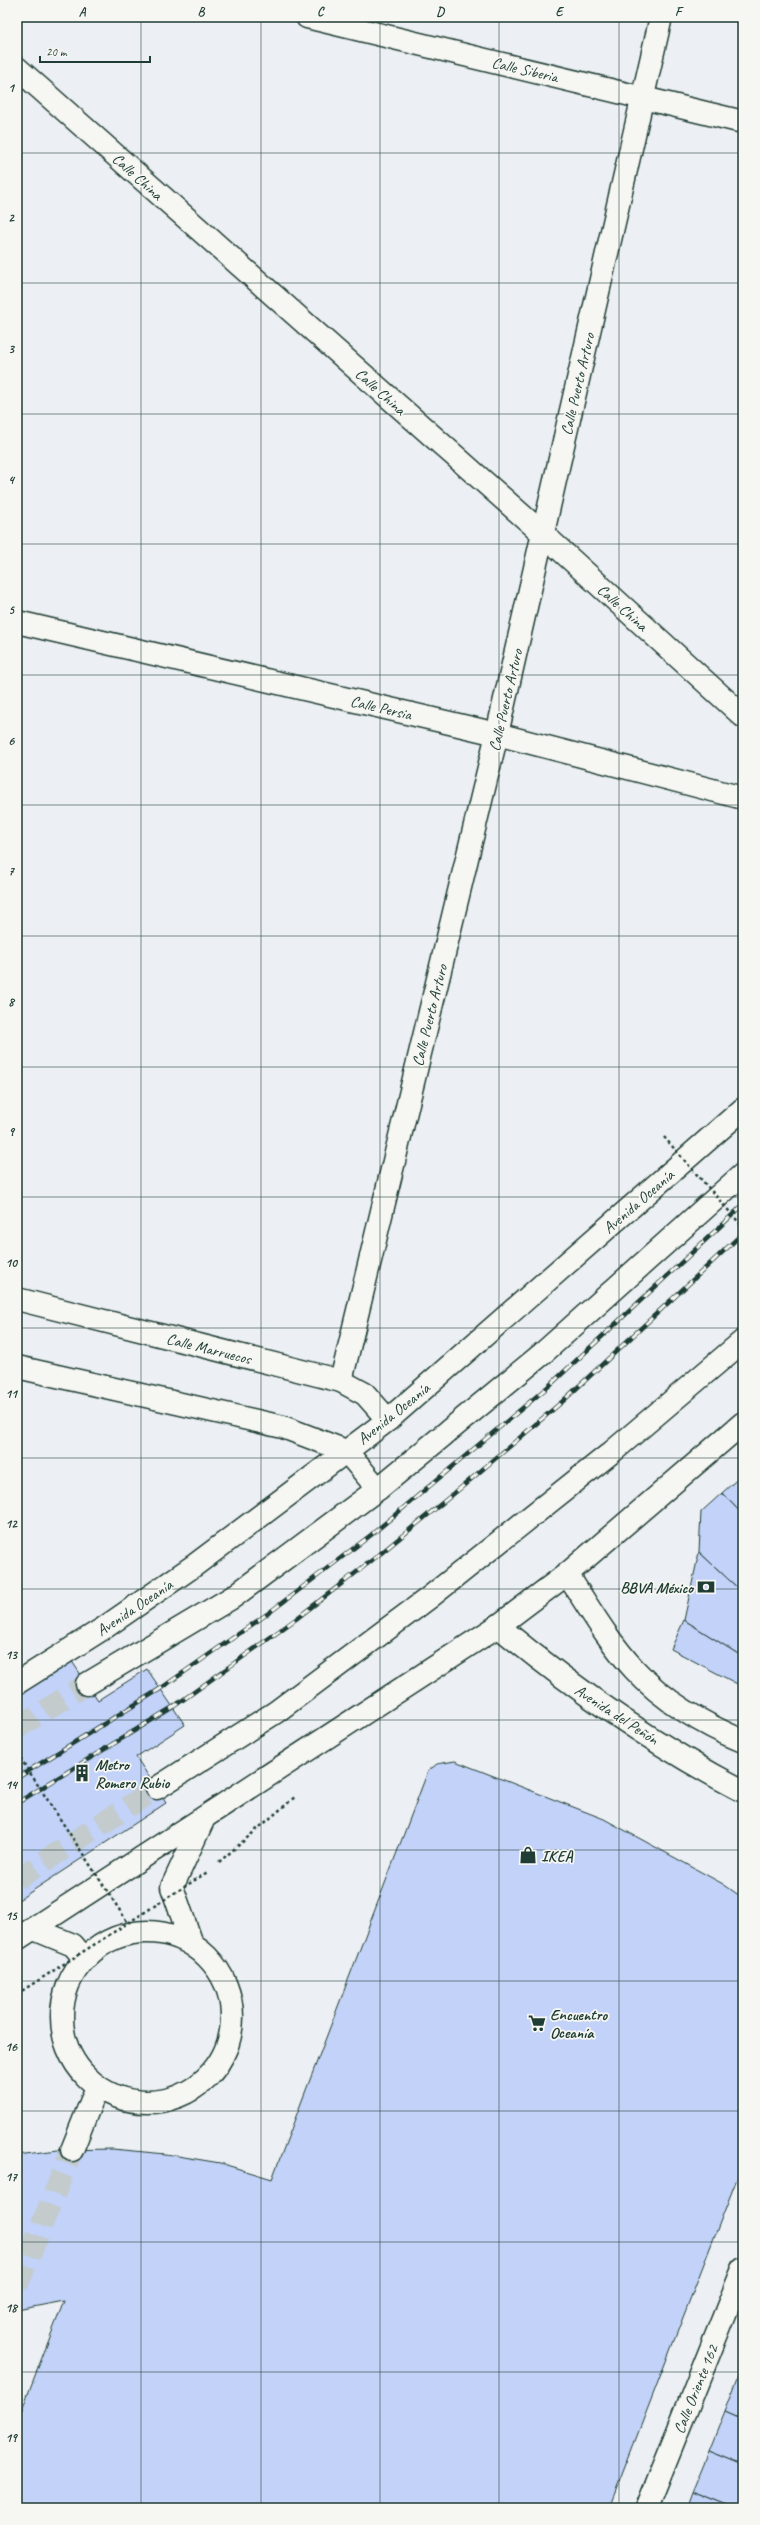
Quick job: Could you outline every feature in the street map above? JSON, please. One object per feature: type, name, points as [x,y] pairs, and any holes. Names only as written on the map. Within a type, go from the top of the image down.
[{"type":"main road","name":"Calle Siberia","points":[[307,17],[743,122]]},
{"type":"main road","name":"Calle Puerto Arturo","points":[[341,1381],[497,734],[661,17]]},
{"type":"main road","name":"Calle China","points":[[17,68],[543,534],[743,716]]},
{"type":"main road","name":"Calle Persia","points":[[17,622],[497,734],[743,798]]},
{"type":"main road","name":"Avenida Oceanía","points":[[17,1683],[104,1628],[196,1565],[388,1420],[743,1109]]},
{"type":"main road","points":[[87,1684],[233,1597],[378,1489],[542,1354],[743,1174]]},
{"type":"main road","name":"Calle Marruecos","points":[[17,1299],[341,1381],[365,1394],[388,1420]]},
{"type":"main road","points":[[157,1788],[276,1712],[430,1597],[612,1452],[743,1341]]},
{"type":"main road","points":[[17,1367],[283,1428],[346,1451],[378,1489]]},
{"type":"main road","points":[[26,1934],[498,1626],[567,1574],[743,1423]]},
{"type":"main road","points":[[567,1574],[605,1632],[634,1670],[676,1705],[743,1741]]},
{"type":"main road","name":"Avenida del Peñón","points":[[498,1626],[551,1670],[609,1710],[715,1777],[743,1791]]},
{"type":"main road","points":[[192,1944],[172,1886],[204,1818]]},
{"type":"main road","points":[[137,1932],[166,1933],[192,1944],[216,1967],[226,1984],[232,2011],[230,2038],[219,2062],[201,2083],[178,2097],[151,2103],[124,2099],[98,2087],[76,2066],[63,2040],[60,2010],[68,1982],[84,1958],[108,1940],[137,1932]]},
{"type":"main road","points":[[26,1934],[73,1945],[84,1958]]},
{"type":"main road","points":[[72,2150],[98,2087]]},
{"type":"main road","name":"Calle Oriente 162","points":[[647,2508],[743,2269]]},
{"type":"path","points":[[664,1138],[743,1227]]},
{"type":"path","points":[[17,1753],[128,1923]]},
{"type":"path","points":[[17,1994],[208,1871],[296,1797]]},
{"type":"building","points":[[743,1474],[743,1515],[722,1493]]},
{"type":"building","points":[[722,1493],[743,1515],[743,1593],[699,1552],[701,1512]]},
{"type":"building","points":[[699,1552],[743,1593],[743,1657],[684,1620]]},
{"type":"building","points":[[684,1620],[743,1657],[743,1687],[671,1649]]},
{"type":"building","name":"Metro Romero Rubio","points":[[71,1660],[98,1700],[147,1669],[185,1725],[136,1757],[166,1803],[17,1901],[17,1694]]},
{"type":"building","name":"Encuentro Oceanía","points":[[455,1761],[604,1819],[723,1884],[743,1898],[743,2163],[609,2508],[17,2508],[17,2422],[64,2301],[17,2310],[17,2155],[58,2150],[112,2149],[166,2154],[220,2163],[272,2179],[428,1771],[437,1764]]},
{"type":"building","points":[[741,2370],[743,2370],[743,2419],[725,2411]]},
{"type":"building","points":[[725,2411],[743,2419],[743,2465],[709,2451]]},
{"type":"building","points":[[709,2451],[743,2465],[743,2508],[732,2508],[692,2492]]},
{"type":"building","points":[[692,2492],[732,2508],[686,2508]]},
{"type":"tunnel","points":[[17,1728],[87,1684]]},
{"type":"tunnel","points":[[17,1879],[157,1788]]},
{"type":"tunnel","points":[[17,2286],[72,2150]]},
{"type":"railway","points":[[17,1778],[160,1689],[270,1612],[371,1535],[550,1385],[743,1205]]},
{"type":"railway","points":[[17,1803],[173,1707],[296,1619],[380,1554],[563,1401],[743,1233]]},
{"type":"place","name":"BBVA México","points":[[706,1587]]},
{"type":"place","name":"Metro Romero Rubio","points":[[82,1773]]},
{"type":"place","name":"IKEA","points":[[528,1855]]},
{"type":"place","name":"Encuentro Oceanía","points":[[537,2023]]}]
